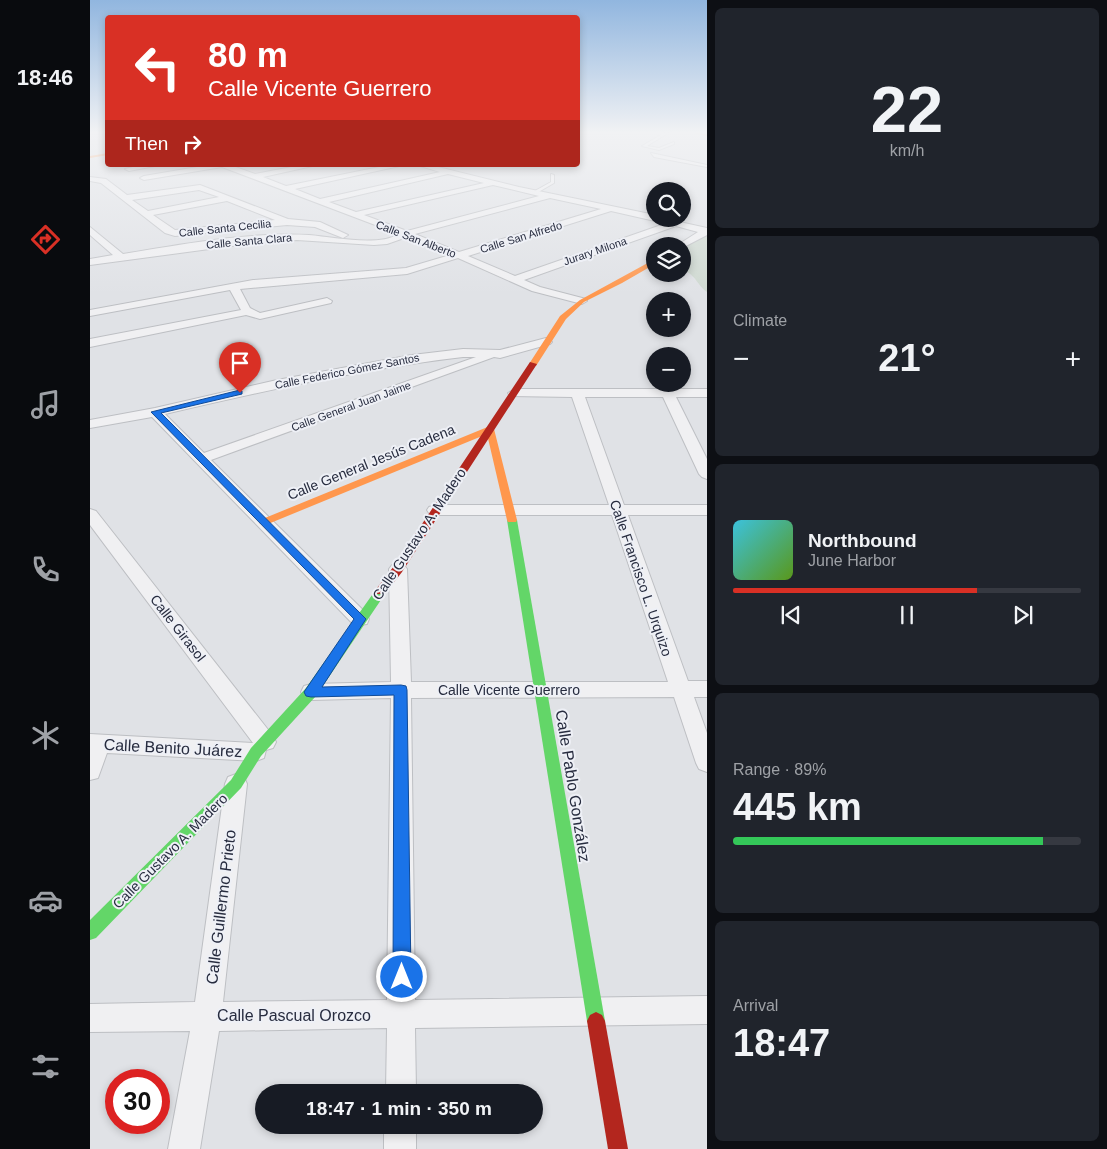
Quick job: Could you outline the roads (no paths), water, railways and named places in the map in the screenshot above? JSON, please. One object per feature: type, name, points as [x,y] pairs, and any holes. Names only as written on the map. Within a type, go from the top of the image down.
[{"type":"street","name":"Calle Santa Cecilia","points":[[111,187],[168,231],[179,234],[287,222]]},
{"type":"street","points":[[126,198],[193,187]]},
{"type":"street","points":[[199,187],[287,222],[317,224],[360,242]]},
{"type":"street","name":"Calle San Alberto","points":[[278,187],[406,234],[536,289],[582,301]]},
{"type":"street","points":[[284,189],[296,187]]},
{"type":"street","points":[[316,202],[385,187]]},
{"type":"street","points":[[354,215],[477,187]]},
{"type":"street","points":[[508,187],[646,217]]},
{"type":"street","name":"Calle Santa Clara","points":[[90,262],[281,237],[360,242],[392,241],[403,238],[406,234],[548,196]]},
{"type":"street","points":[[147,214],[230,198]]},
{"type":"street","name":"Calle San Alfredo","points":[[90,313],[233,286],[273,281],[395,272],[460,256],[610,209]]},
{"type":"street","name":"Jurary Milona","points":[[514,280],[666,227]]},
{"type":"street","points":[[690,227],[706,232]]},
{"type":"street","points":[[90,230],[121,257]]},
{"type":"street","points":[[691,240],[706,232]]},
{"type":"street","points":[[90,246],[106,244]]},
{"type":"street","name":"Calle Gustavo A. Madero","points":[[90,932],[236,784],[260,747],[311,692],[360,619],[398,570],[435,510],[515,394],[546,342],[563,318],[582,301],[646,266]]},
{"type":"street","points":[[233,286],[247,312],[253,316],[327,302]]},
{"type":"street","points":[[90,343],[247,312]]},
{"type":"street","name":"Calle Federico Gómez Santos","points":[[90,424],[155,412],[277,384],[412,359],[462,353],[500,354],[546,342]]},
{"type":"street","name":"Calle General Juan Jaime","points":[[202,459],[500,354]]},
{"type":"street","name":"Calle Francisco L. Urquizo","points":[[577,393],[707,763]]},
{"type":"street","points":[[668,393],[707,474]]},
{"type":"street","points":[[515,394],[707,393]]},
{"type":"street","points":[[155,412],[360,619]]},
{"type":"street","name":"Calle Pablo González","points":[[490,429],[510,509],[593,1011],[618,1149]]},
{"type":"street","name":"Calle General Jesús Cadena","points":[[264,522],[490,429]]},
{"type":"street","points":[[435,510],[707,510]]},
{"type":"street","name":"Calle Girasol","points":[[90,514],[260,747]]},
{"type":"street","points":[[398,570],[401,690],[401,1084]]},
{"type":"street","name":"Calle Vicente Guerrero","points":[[311,692],[707,688]]},
{"type":"street","points":[[90,771],[95,744]]},
{"type":"street","name":"Calle Benito Juárez","points":[[95,744],[260,747]]},
{"type":"street","name":"Calle Guillermo Prieto","points":[[184,1149],[207,1016],[236,784]]},
{"type":"street","name":"Calle Pascual Orozco","points":[[90,1018],[707,1010]]},
{"type":"street","points":[[400,1134],[400,1149]]},
{"type":"lane","points":[[534,193],[546,187]]}]
